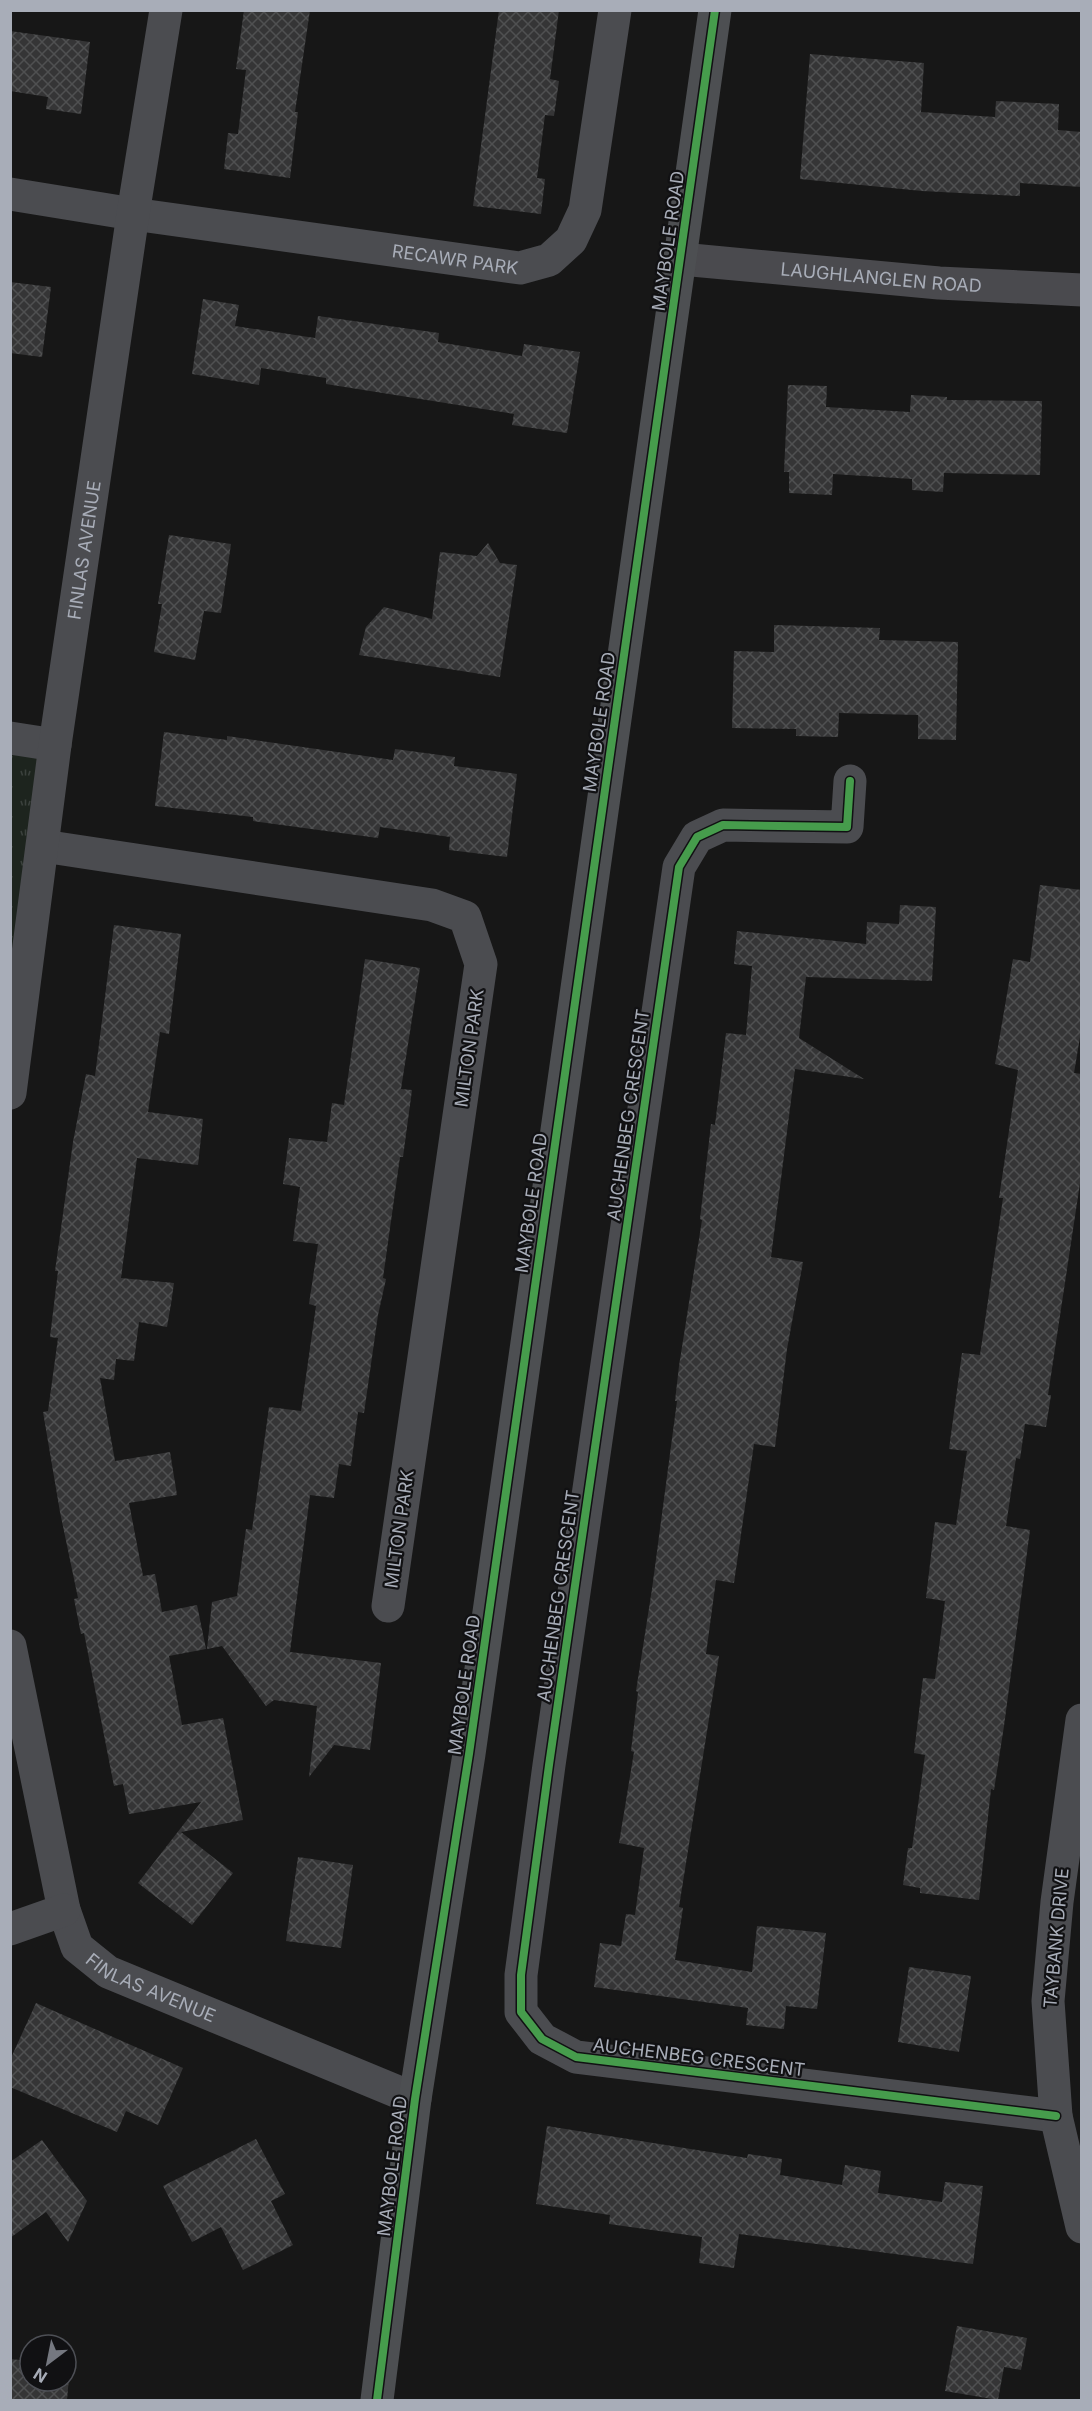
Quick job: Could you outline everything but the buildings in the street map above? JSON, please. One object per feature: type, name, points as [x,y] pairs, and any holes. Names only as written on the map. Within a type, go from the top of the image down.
[{"type":"main road","name":"MAYBOLE ROAD","points":[[377,2400],[415,2099],[469,1754],[715,10]]},
{"type":"street","name":"FINLAS AVENUE","points":[[10,1093],[55,745],[133,214],[166,10]]},
{"type":"street","name":"RECAWR PARK","points":[[10,194],[133,214],[520,268],[549,260],[571,240],[585,210],[615,10]]},
{"type":"street","name":"LAUGHLANGLEN ROAD","points":[[681,259],[939,283],[1082,290]]},
{"type":"street","points":[[10,738],[55,745]]},
{"type":"street","name":"AUCHENBEG CRESCENT","points":[[850,781],[847,827],[723,825],[696,837],[679,867],[549,1765],[521,1975],[521,2012],[542,2039],[576,2057],[1056,2116]]},
{"type":"street","name":"MILTON PARK","points":[[43,846],[432,904],[465,917],[481,964],[388,1606]]},
{"type":"street","name":"FINLAS AVENUE","points":[[10,1646],[64,1910],[77,1947],[108,1972],[415,2099]]},
{"type":"street","name":"TAYBANK DRIVE","points":[[1082,1719],[1057,1902],[1048,2001],[1056,2116],[1082,2227]]},
{"type":"street","points":[[10,1929],[64,1910]]},
{"type":"green space","points":[[11,738],[55,745],[11,1093]]},
{"type":"cycle path","points":[[377,2400],[415,2099],[469,1754],[715,10]]},
{"type":"cycle path","points":[[850,781],[847,827],[723,825],[697,837],[679,867],[549,1765],[521,1975],[521,2012],[542,2039],[576,2057],[1056,2116]]}]
